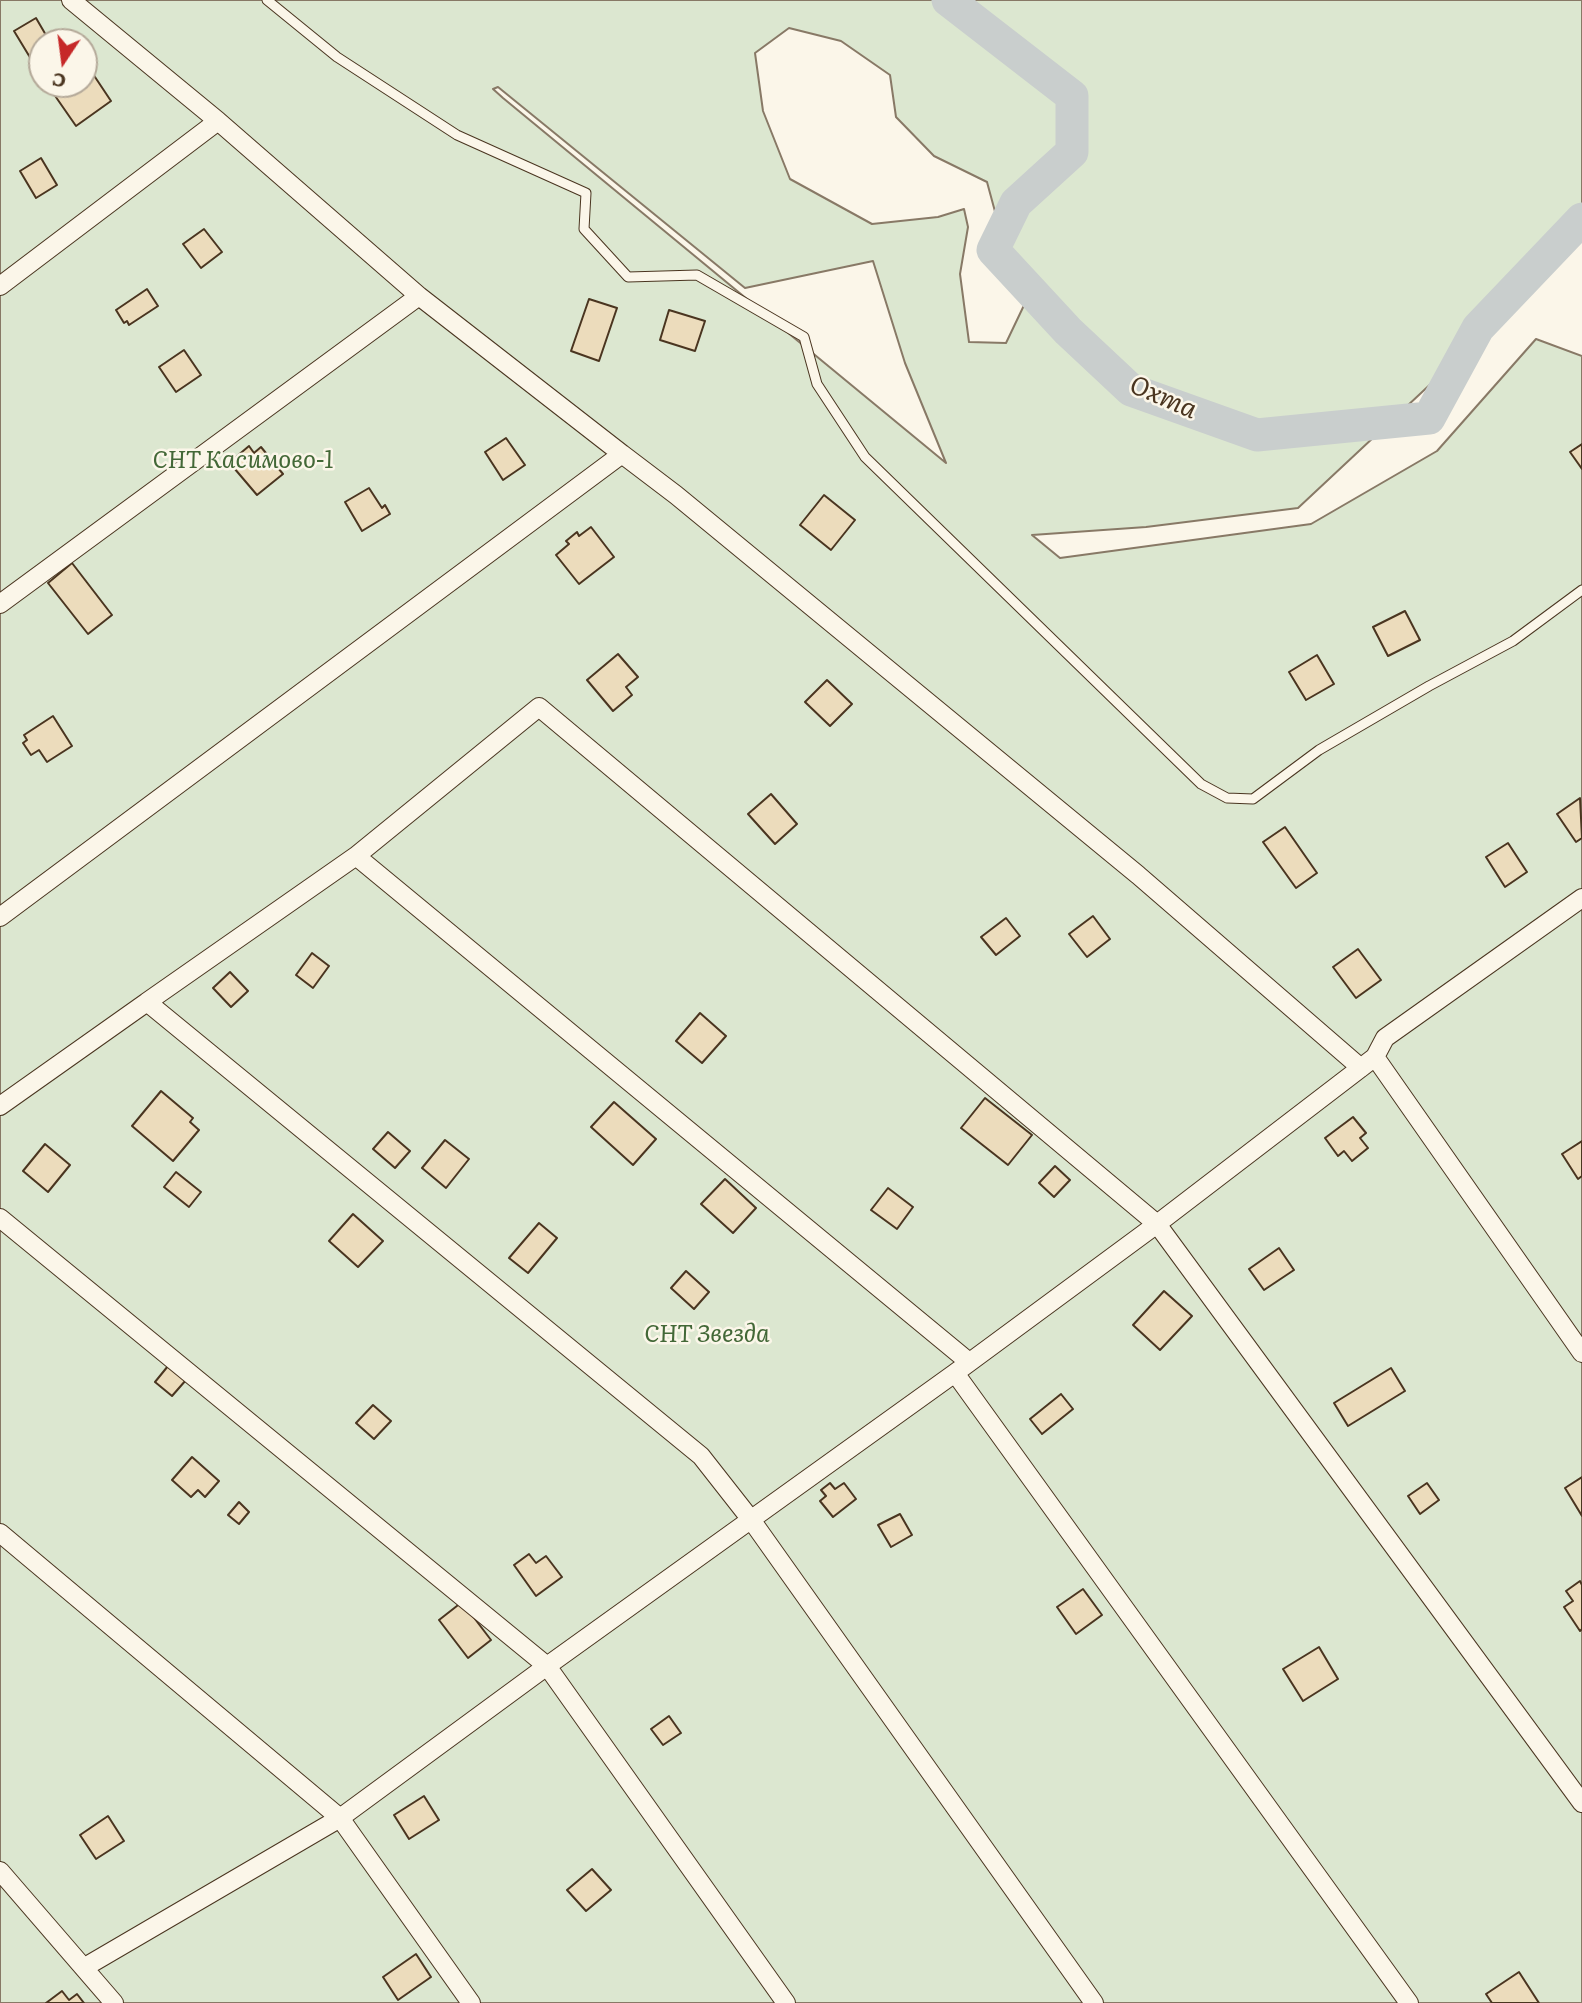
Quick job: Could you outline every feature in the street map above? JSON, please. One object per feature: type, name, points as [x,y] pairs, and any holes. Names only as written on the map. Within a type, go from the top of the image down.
[{"type":"street","points":[[71,0],[218,121],[419,296],[676,495],[1368,1062],[1582,1353]]},
{"type":"street","points":[[0,286],[218,121]]},
{"type":"street","points":[[0,604],[419,296]]},
{"type":"street","points":[[0,917],[622,454]]},
{"type":"street","points":[[0,1106],[356,856],[538,707],[1157,1224],[1582,1803]]},
{"type":"street","points":[[356,856],[962,1368],[1409,2003]]},
{"type":"street","points":[[85,1967],[340,1818],[1157,1224],[1368,1062],[1385,1038],[1581,903]]},
{"type":"street","points":[[147,1002],[701,1456],[752,1521],[1094,2003]]},
{"type":"street","points":[[0,1218],[547,1665],[786,2003]]},
{"type":"street","points":[[0,1533],[340,1818],[471,2003]]},
{"type":"street","points":[[0,1871],[114,2003]]},
{"type":"lane","points":[[267,0],[337,57],[457,135],[586,193],[584,229],[628,277],[697,275],[804,337],[817,383],[865,457],[1201,784],[1227,798],[1253,799],[1319,750],[1513,641],[1582,590]]},
{"type":"green space","name":"СНТ Звезда","points":[[0,0],[1582,0],[1582,209],[1513,307],[1298,508],[1146,527],[1032,535],[1060,558],[1311,524],[1437,451],[1536,339],[1582,356],[1582,2003],[0,2003]],"holes":[[[789,28],[841,41],[890,75],[896,117],[934,156],[987,182],[1000,230],[992,266],[1027,299],[1006,343],[969,342],[960,274],[968,227],[964,209],[938,217],[872,224],[790,179],[763,111],[755,53]],[[498,87],[745,288],[873,261],[905,363],[946,463],[493,89]]]},
{"type":"building","points":[[36,18],[42,28],[28,28],[28,54],[14,31]]},
{"type":"building","points":[[98,82],[111,101],[76,126],[57,98],[98,98]]},
{"type":"building","points":[[41,158],[57,185],[36,198],[20,171]]},
{"type":"building","points":[[204,229],[222,252],[201,268],[183,244]]},
{"type":"building","points":[[147,289],[158,306],[129,325],[127,321],[124,323],[116,310]]},
{"type":"building","points":[[589,299],[617,308],[599,361],[571,351]]},
{"type":"building","points":[[669,310],[705,321],[695,351],[660,340]]},
{"type":"building","points":[[184,350],[201,375],[176,392],[159,367]]},
{"type":"building","points":[[506,438],[525,465],[503,480],[485,452]]},
{"type":"building","points":[[1582,444],[1582,469],[1570,452]]},
{"type":"building","points":[[249,446],[254,453],[261,447],[283,474],[257,495],[234,468],[240,463],[236,457]]},
{"type":"building","points":[[369,488],[382,508],[385,505],[390,514],[362,531],[345,502]]},
{"type":"building","points":[[824,495],[855,520],[831,550],[800,525]]},
{"type":"building","points":[[591,527],[614,557],[579,584],[556,555],[569,544],[566,541],[577,532],[579,536]]},
{"type":"building","points":[[72,563],[112,615],[88,634],[48,583]]},
{"type":"building","points":[[1405,611],[1420,640],[1388,656],[1373,627]]},
{"type":"building","points":[[618,654],[638,677],[626,687],[632,695],[613,711],[587,680]]},
{"type":"building","points":[[1317,655],[1334,684],[1306,700],[1289,672]]},
{"type":"building","points":[[827,680],[852,704],[830,726],[805,702]]},
{"type":"building","points":[[53,716],[72,746],[47,762],[39,750],[31,755],[23,743],[27,740],[24,735]]},
{"type":"building","points":[[771,794],[797,824],[775,844],[748,814]]},
{"type":"building","points":[[1580,798],[1582,838],[1576,842],[1557,814]]},
{"type":"building","points":[[1285,827],[1317,873],[1296,888],[1263,842]]},
{"type":"building","points":[[1508,843],[1527,872],[1505,887],[1486,857]]},
{"type":"building","points":[[1093,916],[1110,939],[1087,957],[1069,934]]},
{"type":"building","points":[[1006,918],[1020,936],[996,955],[981,937]]},
{"type":"building","points":[[1358,949],[1381,980],[1356,998],[1333,967]]},
{"type":"building","points":[[312,953],[329,966],[313,988],[296,975]]},
{"type":"building","points":[[230,972],[248,991],[231,1007],[213,988]]},
{"type":"building","points":[[700,1013],[726,1036],[702,1063],[676,1041]]},
{"type":"building","points":[[161,1091],[193,1118],[190,1122],[199,1130],[173,1161],[132,1126]]},
{"type":"building","points":[[985,1098],[1032,1135],[1008,1165],[961,1128]]},
{"type":"building","points":[[614,1102],[656,1139],[633,1165],[591,1127]]},
{"type":"building","points":[[1353,1117],[1366,1133],[1360,1138],[1368,1148],[1352,1161],[1344,1151],[1338,1156],[1325,1138]]},
{"type":"building","points":[[388,1132],[410,1151],[395,1168],[373,1149]]},
{"type":"building","points":[[445,1140],[469,1159],[446,1188],[422,1168]]},
{"type":"building","points":[[1582,1141],[1582,1176],[1578,1179],[1562,1154]]},
{"type":"building","points":[[45,1144],[70,1165],[48,1192],[23,1171]]},
{"type":"building","points":[[1055,1166],[1070,1180],[1054,1197],[1039,1183]]},
{"type":"building","points":[[176,1172],[201,1192],[189,1207],[164,1187]]},
{"type":"building","points":[[725,1179],[756,1208],[733,1233],[701,1204]]},
{"type":"building","points":[[888,1188],[913,1207],[897,1229],[871,1210]]},
{"type":"building","points":[[353,1214],[383,1241],[358,1267],[329,1241]]},
{"type":"building","points":[[539,1223],[557,1238],[528,1273],[509,1258]]},
{"type":"building","points":[[1279,1248],[1294,1270],[1264,1290],[1249,1269]]},
{"type":"building","points":[[686,1271],[709,1292],[694,1309],[671,1288]]},
{"type":"building","points":[[1164,1291],[1192,1316],[1160,1350],[1133,1325]]},
{"type":"building","points":[[168,1366],[186,1380],[172,1396],[155,1382]]},
{"type":"building","points":[[1391,1368],[1405,1391],[1348,1426],[1334,1403]]},
{"type":"building","points":[[1061,1394],[1073,1409],[1042,1434],[1030,1419]]},
{"type":"building","points":[[373,1405],[391,1421],[374,1439],[356,1423]]},
{"type":"building","points":[[192,1457],[219,1481],[205,1497],[198,1490],[191,1497],[172,1480]]},
{"type":"building","points":[[1582,1477],[1582,1516],[1565,1488]]},
{"type":"building","points":[[830,1483],[835,1489],[844,1483],[856,1499],[833,1517],[820,1501],[826,1496],[821,1490]]},
{"type":"building","points":[[1427,1483],[1439,1500],[1420,1514],[1408,1496]]},
{"type":"building","points":[[239,1502],[249,1512],[239,1524],[228,1515]]},
{"type":"building","points":[[900,1514],[912,1535],[891,1547],[878,1525]]},
{"type":"building","points":[[529,1554],[536,1563],[546,1556],[562,1577],[536,1596],[514,1565]]},
{"type":"building","points":[[1580,1581],[1580,1631],[1564,1607],[1573,1601],[1566,1591]]},
{"type":"building","points":[[1083,1589],[1102,1615],[1076,1634],[1057,1607]]},
{"type":"building","points":[[462,1602],[491,1640],[468,1658],[439,1620]]},
{"type":"building","points":[[1319,1647],[1338,1679],[1303,1701],[1283,1669]]},
{"type":"building","points":[[669,1716],[681,1733],[663,1745],[651,1729]]},
{"type":"building","points":[[424,1796],[439,1820],[409,1839],[394,1815]]},
{"type":"building","points":[[108,1816],[124,1841],[96,1859],[80,1835]]},
{"type":"building","points":[[592,1869],[611,1890],[586,1911],[567,1890]]},
{"type":"building","points":[[416,1954],[431,1977],[398,2000],[383,1977]]},
{"type":"building","points":[[1519,1972],[1539,2003],[1492,2003],[1486,1994]]},
{"type":"building","points":[[62,1991],[69,2000],[77,1994],[84,2003],[46,2003]]},
{"type":"waterway","name":"Охта","points":[[948,0],[1072,96],[1072,152],[1016,203],[993,250],[1068,331],[1131,390],[1257,435],[1429,418],[1478,328],[1582,219]]},
{"type":"park label","name":"СНТ Касимово-1","points":[[243,461]]}]
